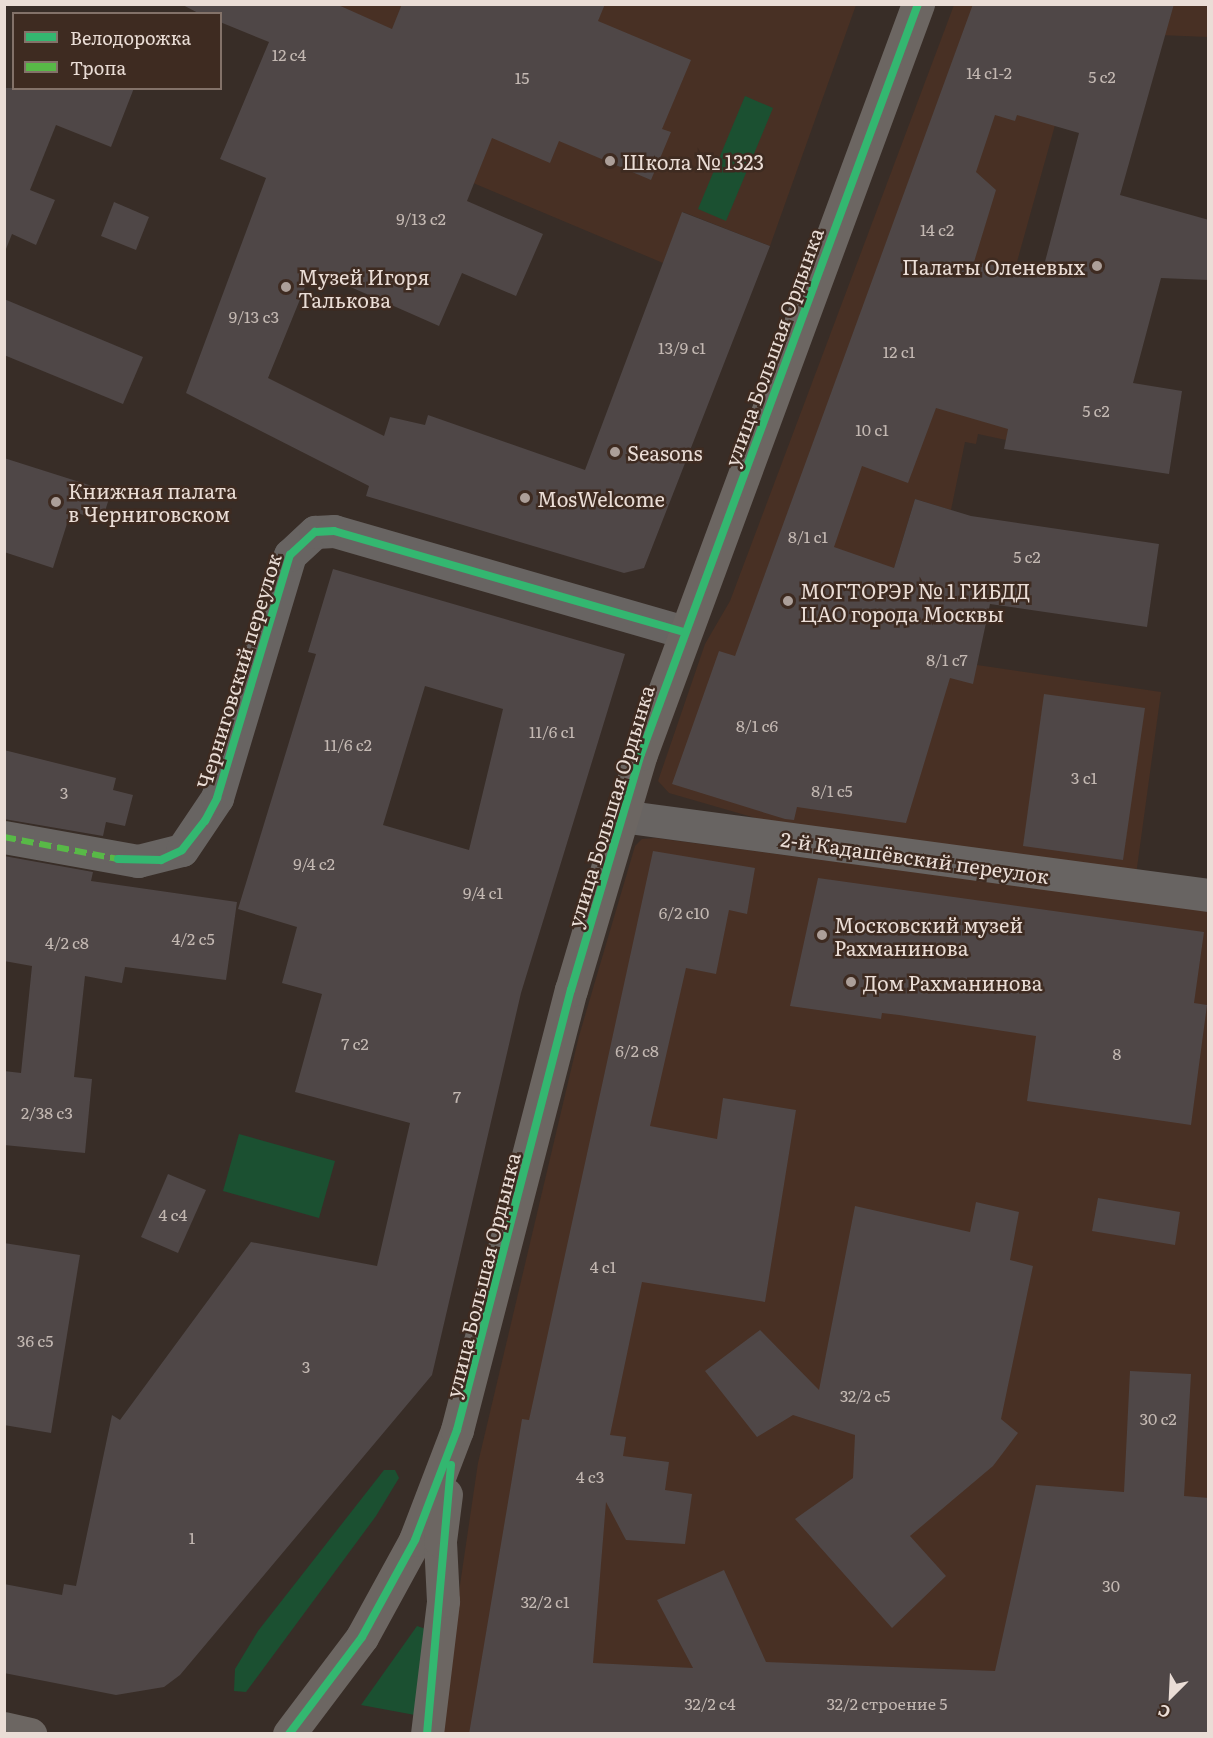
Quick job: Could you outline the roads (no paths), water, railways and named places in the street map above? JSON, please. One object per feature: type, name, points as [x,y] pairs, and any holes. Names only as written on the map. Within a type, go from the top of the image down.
[{"type":"main road","name":"улица Большая Ордынка","points":[[427,1734],[443,1601],[440,1541],[458,1430],[621,816],[685,632],[918,4]]},
{"type":"main road","name":"улица Большая Ордынка","points":[[289,1734],[362,1638],[415,1540],[458,1430]]},
{"type":"main road","points":[[4,1728],[30,1734]]},
{"type":"street","name":"Черниговский переулок","points":[[4,837],[118,859],[161,860],[182,850],[205,820],[217,798],[290,555],[315,532],[333,531],[685,632]]},
{"type":"street","name":"2-й Кадашёвский переулок","points":[[621,816],[1209,895]]},
{"type":"place","name":"Школа № 1323","points":[[610,161]]},
{"type":"place","name":"Палаты Оленевых","points":[[1097,266]]},
{"type":"place","name":"Музей Игоря Талькова","points":[[286,287]]},
{"type":"place","name":"Seasons","points":[[615,452]]},
{"type":"place","name":"MosWelcome","points":[[525,498]]},
{"type":"place","name":"Книжная палата в Черниговском","points":[[56,502]]},
{"type":"place","name":"МОГТОРЭР № 1 ГИБДД ЦАО города Москвы","points":[[788,601]]},
{"type":"place","name":"Московский музей Рахманинова","points":[[822,935]]},
{"type":"place","name":"Дом Рахманинова","points":[[851,982]]}]
